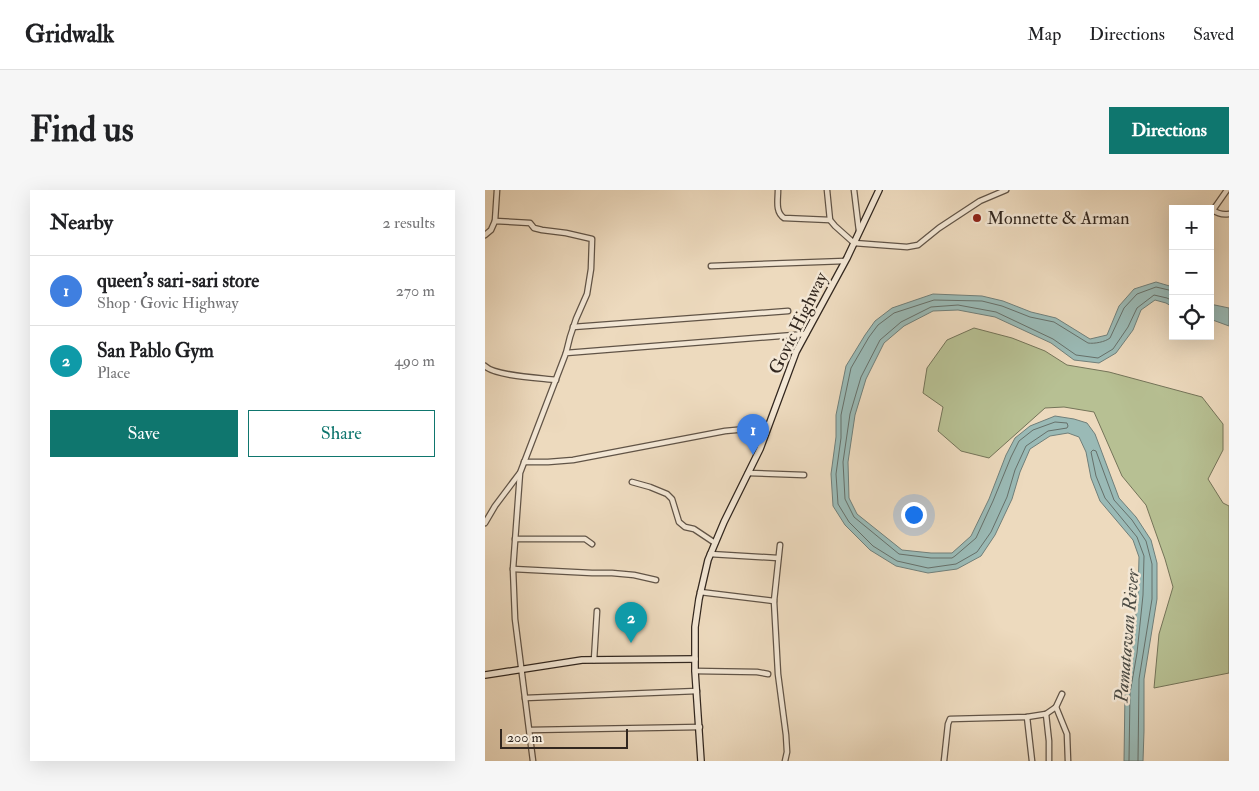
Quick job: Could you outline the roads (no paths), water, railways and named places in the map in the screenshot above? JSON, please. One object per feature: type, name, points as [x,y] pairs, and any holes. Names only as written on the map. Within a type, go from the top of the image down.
[{"type":"main road","name":"Govic Highway","points":[[701,761],[695,671],[695,627],[708,560],[723,522],[761,449],[797,352],[845,261],[879,190]]},
{"type":"main road","points":[[485,675],[582,660],[695,659]]},
{"type":"street","points":[[485,235],[491,230],[495,222],[497,190]]},
{"type":"street","points":[[778,190],[780,216],[784,218],[830,220]]},
{"type":"street","points":[[827,190],[830,220],[854,243],[907,247],[918,245],[939,228],[980,201],[1006,190]]},
{"type":"street","points":[[854,190],[859,232]]},
{"type":"street","points":[[1229,199],[1225,192],[1213,210],[1223,215],[1229,214]]},
{"type":"street","points":[[495,222],[531,223],[534,228],[542,230],[592,238],[591,269],[587,294],[573,327],[566,353],[520,473],[513,569],[515,618],[533,761]]},
{"type":"street","points":[[711,266],[845,261]]},
{"type":"street","points":[[573,327],[788,311]]},
{"type":"street","points":[[566,353],[806,334]]},
{"type":"street","points":[[485,366],[488,370],[499,373],[555,380]]},
{"type":"street","points":[[524,462],[573,460],[725,431],[769,427]]},
{"type":"street","points":[[485,523],[495,506],[520,473]]},
{"type":"street","points":[[748,473],[804,475]]},
{"type":"street","points":[[632,482],[667,494],[671,499],[679,522],[715,543]]},
{"type":"street","points":[[515,539],[585,539],[592,544]]},
{"type":"street","points":[[780,545],[774,601],[778,674],[786,735],[787,752],[785,761]]},
{"type":"street","points":[[710,554],[778,558]]},
{"type":"street","points":[[513,569],[612,573],[656,580]]},
{"type":"street","points":[[701,592],[774,601]]},
{"type":"street","points":[[594,660],[597,611]]},
{"type":"street","points":[[695,671],[757,672],[768,674]]},
{"type":"street","points":[[525,698],[697,691]]},
{"type":"street","points":[[943,761],[950,718],[1027,717],[1046,714],[1056,707],[1062,694]]},
{"type":"street","points":[[1056,707],[1067,734],[1068,761]]},
{"type":"street","points":[[1046,714],[1049,761]]},
{"type":"street","points":[[1027,717],[1033,761]]},
{"type":"street","points":[[530,730],[700,727]]},
{"type":"water","points":[[1156,282],[1169,286],[1169,305],[1155,300],[1141,310],[1133,330],[1116,353],[1099,363],[1074,360],[1051,343],[995,317],[958,310],[933,311],[904,326],[884,343],[866,379],[855,415],[848,462],[849,498],[857,514],[902,550],[952,553],[971,536],[1015,438],[1030,426],[1055,416],[1087,423],[1095,434],[1119,498],[1136,517],[1151,540],[1157,563],[1157,599],[1144,679],[1143,761],[1124,761],[1125,692],[1132,652],[1138,594],[1139,557],[1133,540],[1100,501],[1091,478],[1086,452],[1079,437],[1068,433],[1050,436],[1030,449],[1020,472],[1012,499],[995,535],[981,556],[957,569],[928,573],[896,566],[870,550],[845,525],[833,506],[831,474],[836,437],[836,415],[846,366],[875,321],[892,308],[933,294],[982,296],[1056,318],[1090,339],[1107,335],[1119,306],[1134,289]]},
{"type":"water","points":[[1214,305],[1229,308],[1229,326],[1214,320]]},
{"type":"place","name":"Monnette & Arman","points":[[977,218]]},
{"type":"place","name":"queen's sari-sari store","points":[[753,455]]},
{"type":"place","name":"San Pablo Gym","points":[[631,643]]},
{"type":"water label","name":"Pamatawan River","points":[[1126,636]]}]
